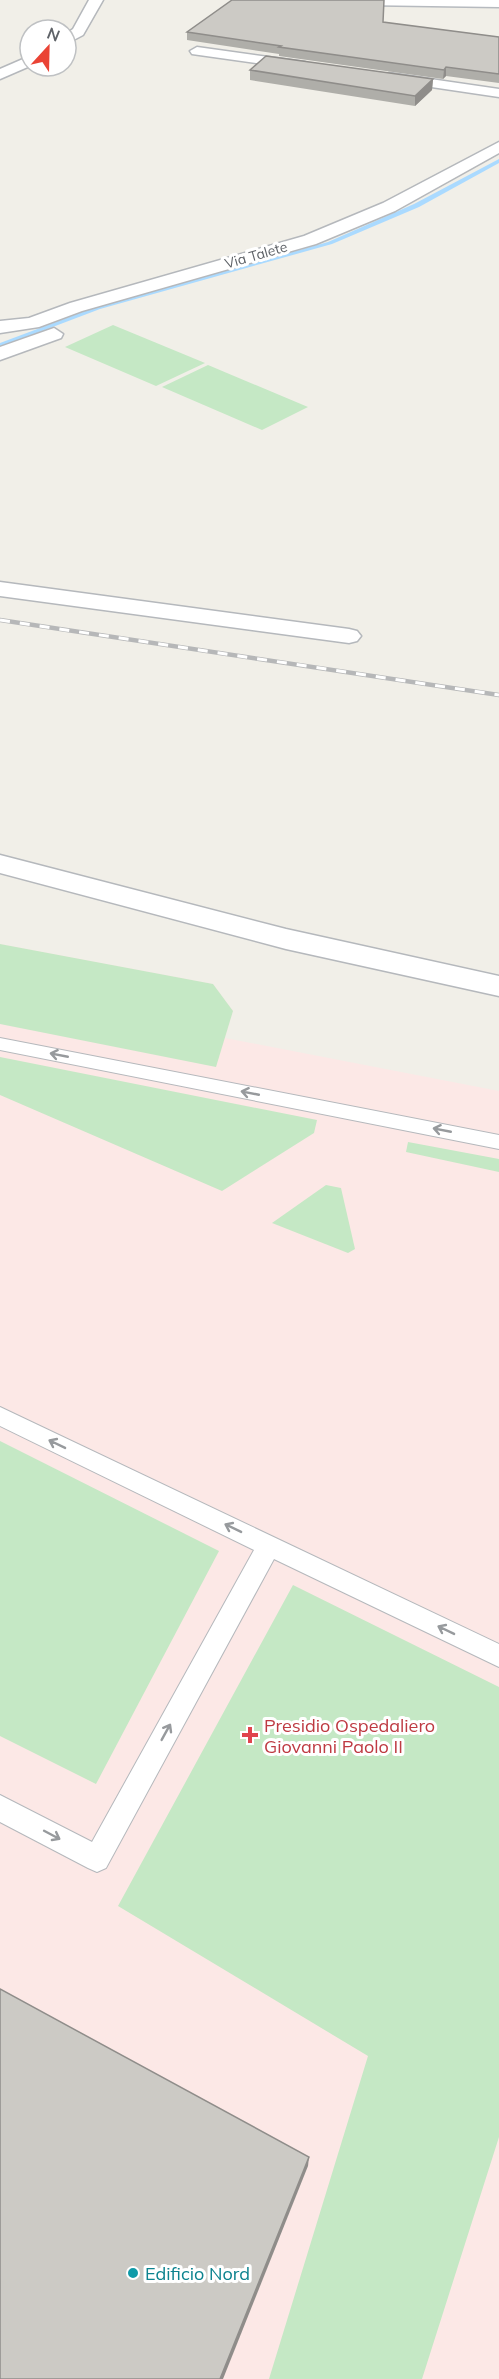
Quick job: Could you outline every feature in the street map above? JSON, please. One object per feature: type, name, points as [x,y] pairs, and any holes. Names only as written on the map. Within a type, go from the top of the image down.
[{"type":"street","points":[[78,32],[96,0]]},
{"type":"street","points":[[294,0],[499,3]]},
{"type":"street","points":[[197,51],[325,69]]},
{"type":"street","points":[[10,55],[18,57]]},
{"type":"street","points":[[0,75],[18,65]]},
{"type":"street","points":[[371,75],[499,93]]},
{"type":"street","name":"Via Talete","points":[[0,327],[21,326],[76,307],[310,240],[389,207],[499,147]]},
{"type":"street","points":[[0,354],[131,304]]},
{"type":"street","points":[[21,326],[45,337]]},
{"type":"street","points":[[0,589],[349,636]]},
{"type":"street","points":[[0,864],[286,939],[499,986]]},
{"type":"lane","points":[[0,1044],[499,1142]]},
{"type":"lane","points":[[0,1416],[499,1656]]},
{"type":"lane","points":[[0,1808],[97,1859],[269,1545]]},
{"type":"shaded area","name":"Presidio Ospedaliero Giovanni Paolo II","points":[[0,944],[213,984],[233,1011],[225,1038],[499,1091],[499,2379],[0,2379]]},
{"type":"green space","points":[[113,325],[205,363],[156,386],[65,347]]},
{"type":"green space","points":[[208,365],[308,407],[262,430],[162,387]]},
{"type":"green space","points":[[0,944],[213,984],[233,1011],[216,1067],[0,1024]]},
{"type":"green space","points":[[0,1057],[317,1120],[314,1133],[222,1191],[0,1095]]},
{"type":"green space","points":[[408,1142],[499,1159],[499,1172],[406,1152]]},
{"type":"green space","points":[[326,1185],[341,1188],[355,1249],[348,1253],[272,1223]]},
{"type":"green space","points":[[0,1441],[219,1551],[96,1784],[0,1736]]},
{"type":"green space","points":[[293,1585],[499,1687],[499,2137],[422,2379],[269,2379],[368,2056],[118,1906]]},
{"type":"building","points":[[232,0],[384,0],[383,22],[499,37],[499,74],[446,67],[444,70],[187,32]]},
{"type":"building","points":[[266,56],[433,79],[415,96],[250,70]]},
{"type":"building","name":"Edificio Nord","points":[[0,1989],[309,2157],[220,2379],[0,2379]]},
{"type":"waterway","points":[[0,345],[98,308],[330,243],[416,206],[499,161]]},
{"type":"railway","points":[[0,620],[499,695]]},
{"type":"place","name":"Presidio Ospedaliero Giovanni Paolo II","points":[[250,1735]]},
{"type":"place","name":"Edificio Nord","points":[[133,2273]]}]
